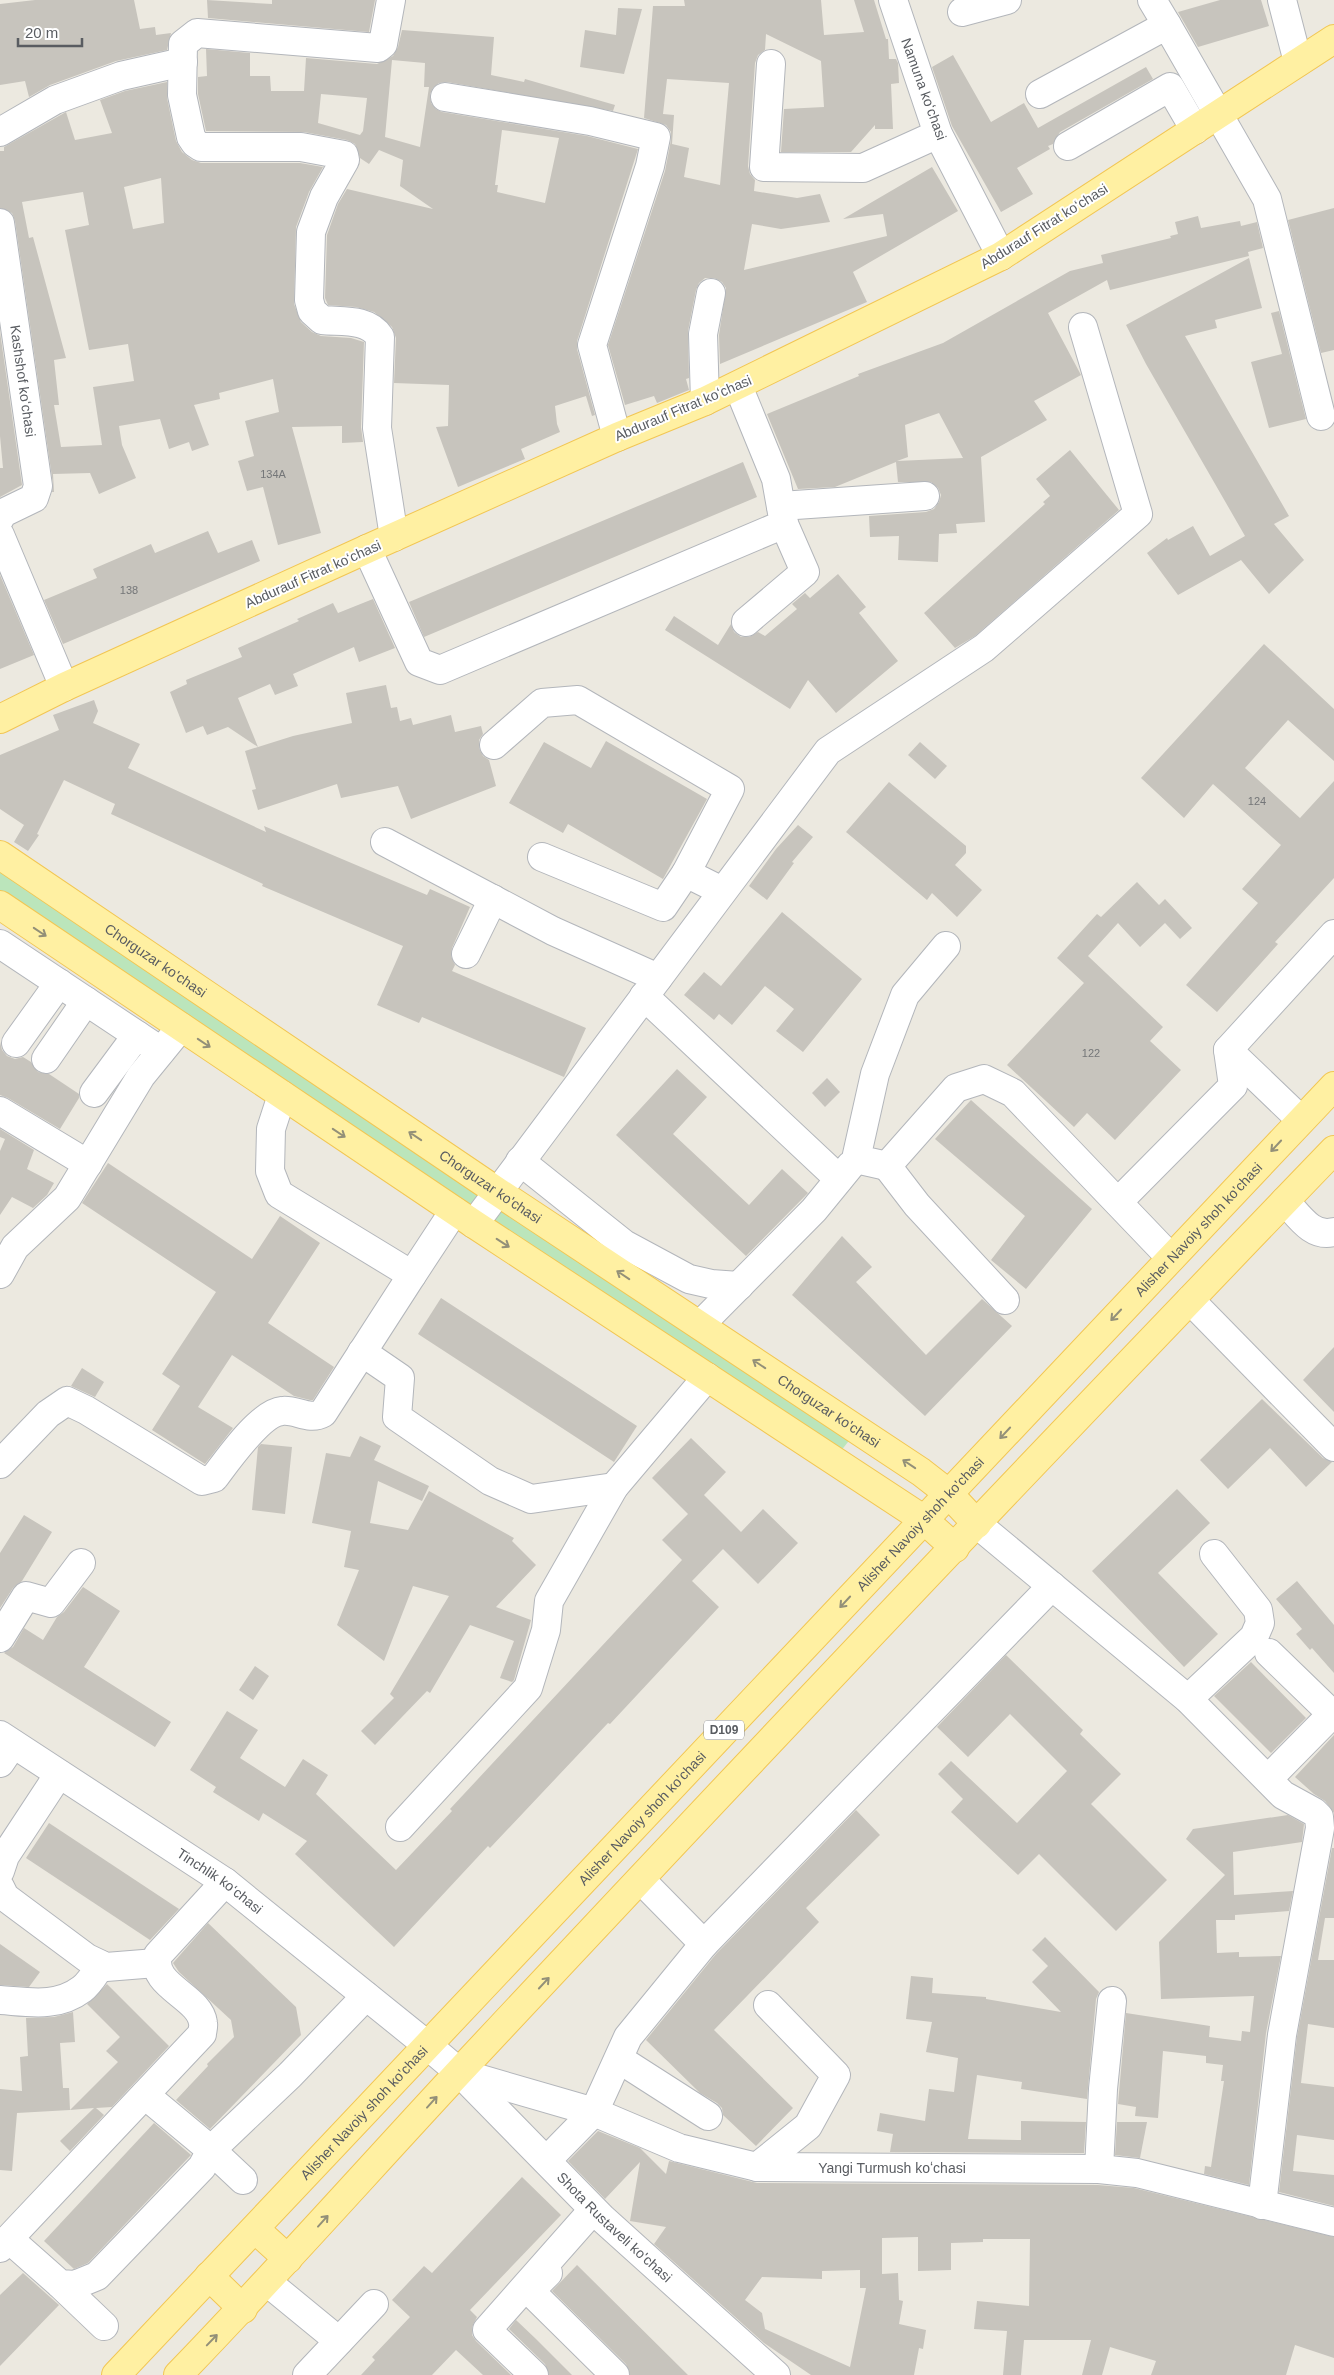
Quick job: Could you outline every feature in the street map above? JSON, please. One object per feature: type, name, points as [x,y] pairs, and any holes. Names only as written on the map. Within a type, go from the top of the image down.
[{"type":"main road","name":"Abdurauf Fitrat koʻchasi","points":[[0,719],[64,687],[617,436],[738,386],[1001,256],[1334,38]]},
{"type":"main road","name":"Chorguzar ko'chasi","points":[[0,855],[498,1192],[921,1472],[948,1493],[977,1524]]},
{"type":"main road","points":[[0,905],[464,1217],[923,1519],[954,1548]]},
{"type":"main road","name":"Alisher Navoiy shoh ko'chasi","points":[[116,2375],[1334,1086]]},
{"type":"main road","points":[[178,2375],[268,2282],[459,2072],[954,1548],[1334,1150]]},
{"type":"main road","points":[[254,2228],[288,2259]]},
{"type":"main road","points":[[209,2276],[243,2308]]},
{"type":"street","points":[[391,0],[383,44],[378,48],[197,33],[183,44],[182,95],[191,138],[201,147],[301,146],[344,155],[345,160],[324,197],[311,232],[308,300],[312,311],[322,320],[367,324],[380,337],[377,428],[394,537]]},
{"type":"street","name":"Namuna koʻchasi","points":[[892,0],[938,134],[1001,256]]},
{"type":"street","points":[[962,12],[1007,0]]},
{"type":"street","points":[[1152,0],[1220,113],[1267,199],[1321,416]]},
{"type":"street","points":[[1282,0],[1298,62]]},
{"type":"street","points":[[1040,94],[1167,25]]},
{"type":"street","points":[[0,132],[55,100],[121,76],[183,62]]},
{"type":"street","points":[[771,64],[764,167],[863,168],[938,134]]},
{"type":"street","points":[[1068,146],[1170,87],[1194,130]]},
{"type":"street","points":[[445,97],[590,121],[656,137],[650,166],[592,345],[617,436]]},
{"type":"street","name":"Kashshof koʻchasi","points":[[0,223],[3,259],[38,486],[34,498],[1,514],[0,518]]},
{"type":"street","points":[[705,401],[703,334],[711,293]]},
{"type":"street","points":[[0,1464],[48,1414],[67,1401],[86,1410],[202,1481],[209,1481],[214,1478],[265,1418],[280,1411],[312,1416],[323,1413],[412,1275],[464,1217],[498,1192],[828,751],[984,648],[1138,514],[1083,327]]},
{"type":"street","points":[[738,386],[776,479],[782,515],[805,572],[746,622]]},
{"type":"street","points":[[367,549],[419,662],[440,670],[782,515],[925,496]]},
{"type":"street","points":[[0,535],[64,687]]},
{"type":"street","points":[[494,746],[542,704],[578,700],[730,789],[686,873],[663,907],[542,857]]},
{"type":"street","points":[[386,842],[553,931],[651,987],[848,1169],[887,1166],[956,1088],[984,1079],[1013,1093],[1171,1258]]},
{"type":"street","points":[[686,873],[722,891]]},
{"type":"street","points":[[466,954],[493,899]]},
{"type":"street","points":[[1228,1050],[1334,934]]},
{"type":"street","points":[[700,1325],[814,1210],[848,1169],[875,1074],[905,995],[946,946]]},
{"type":"street","points":[[2,950],[86,1000],[161,1051]]},
{"type":"street","points":[[16,1043],[59,983]]},
{"type":"street","points":[[46,1059],[86,1000]]},
{"type":"street","points":[[0,1274],[14,1247],[67,1198],[141,1076],[181,1027]]},
{"type":"street","points":[[94,1093],[137,1035]]},
{"type":"street","points":[[1228,1050],[1301,1120]]},
{"type":"street","points":[[1118,1202],[1233,1086],[1228,1050]]},
{"type":"street","points":[[282,1095],[271,1129],[270,1171],[279,1194],[412,1275]]},
{"type":"street","points":[[0,1111],[88,1164]]},
{"type":"street","points":[[520,1161],[624,1244],[689,1279],[711,1284],[739,1286]]},
{"type":"street","points":[[887,1166],[917,1205],[1005,1300]]},
{"type":"street","points":[[1285,1201],[1324,1232],[1334,1248]]},
{"type":"street","points":[[1190,1300],[1334,1448]]},
{"type":"street","points":[[362,1352],[400,1378],[397,1417],[490,1481],[530,1499],[614,1487]]},
{"type":"street","points":[[400,1827],[528,1688],[546,1630],[549,1601],[614,1487],[707,1377]]},
{"type":"street","points":[[977,1524],[1188,1699],[1276,1787],[1319,1817],[1320,1828],[1282,2035],[1262,2205]]},
{"type":"street","points":[[1188,1699],[1254,1637],[1260,1623],[1258,1610],[1214,1554]]},
{"type":"street","points":[[0,1638],[26,1596],[51,1603],[81,1563]]},
{"type":"street","points":[[547,2160],[594,2112],[628,2037],[704,1944],[1052,1586]]},
{"type":"street","points":[[1270,1653],[1333,1715],[1276,1787]]},
{"type":"street","name":"Tinchlik kо‘chasi","points":[[4,1747],[59,1774],[225,1882],[427,2045]]},
{"type":"street","points":[[0,1871],[5,1856],[59,1774]]},
{"type":"street","points":[[641,1880],[704,1944]]},
{"type":"street","points":[[104,2326],[60,2284],[5,2244],[202,2034],[203,2022],[197,2010],[158,1973],[156,1963],[158,1955],[225,1882]]},
{"type":"street","points":[[0,1887],[6,1897],[87,1958],[106,1967],[156,1963]]},
{"type":"street","points":[[0,2000],[43,2003],[60,2001],[83,1988],[102,1965]]},
{"type":"street","points":[[60,2284],[75,2285],[97,2276],[202,2166],[211,2150],[290,2075],[366,1996]]},
{"type":"street","points":[[1099,2169],[1103,2089],[1112,2001]]},
{"type":"street","points":[[757,2167],[808,2126],[836,2075],[768,2005]]},
{"type":"street","name":"Shota Rustaveli ko'chasi","points":[[427,2045],[459,2072],[598,2214],[776,2375]]},
{"type":"street","points":[[619,2059],[708,2116]]},
{"type":"street","name":"Yangi Turmush koʻchasi","points":[[459,2072],[594,2112],[679,2148],[757,2167],[1099,2169],[1137,2174],[1334,2222]]},
{"type":"street","points":[[145,2094],[243,2180]]},
{"type":"street","points":[[534,2375],[487,2330],[598,2214]]},
{"type":"street","points":[[598,2214],[530,2292],[615,2375]]},
{"type":"street","points":[[268,2282],[339,2342]]},
{"type":"street","points":[[306,2375],[374,2304]]},
{"type":"green space","points":[[0,866],[852,1437],[840,1452],[0,892]]},
{"type":"building","points":[[35,0],[134,0],[140,29],[155,27],[156,35],[171,33],[167,50],[116,61],[50,85],[29,97],[25,81],[0,85],[0,4]]},
{"type":"building","points":[[207,0],[272,4],[272,0],[375,0],[369,32],[208,18]]},
{"type":"building","points":[[684,0],[821,0],[824,35],[864,32],[854,0],[874,0],[886,39],[888,39],[889,59],[896,59],[898,63],[899,83],[891,84],[893,129],[875,129],[875,125],[851,152],[781,152],[784,109],[824,107],[821,61],[766,34],[765,50],[758,55],[755,63],[748,166],[750,174],[755,180],[754,191],[797,198],[820,194],[830,222],[781,229],[752,224],[744,270],[887,236],[883,214],[843,219],[932,167],[958,211],[853,272],[867,302],[720,364],[719,335],[726,288],[722,282],[714,278],[705,278],[699,283],[696,290],[688,331],[689,378],[686,379],[689,390],[657,403],[654,396],[625,405],[608,345],[665,171],[671,140],[671,132],[666,125],[644,118],[653,6],[685,6]],"holes":[[[667,79],[729,83],[720,185],[684,177],[689,148],[672,144],[674,115],[663,114]]]},
{"type":"building","points":[[1220,0],[1261,0],[1269,26],[1198,47],[1178,12]]},
{"type":"building","points":[[618,8],[642,9],[624,74],[580,67],[585,30],[616,35]]},
{"type":"building","points":[[402,30],[494,37],[491,75],[524,82],[525,79],[615,105],[613,111],[447,82],[439,83],[430,94],[431,103],[436,109],[442,112],[587,136],[638,149],[577,341],[577,349],[595,415],[592,416],[586,396],[555,406],[560,432],[521,449],[525,459],[458,487],[436,427],[448,426],[449,385],[394,383],[396,338],[392,327],[374,312],[356,307],[328,305],[325,298],[327,235],[338,204],[347,189],[433,209],[400,186],[403,160],[379,150],[369,164],[360,158],[355,144],[347,140],[304,132],[206,131],[198,94],[198,77],[207,76],[206,49],[250,53],[250,76],[270,76],[271,91],[304,91],[306,58],[377,64],[393,56],[398,47]],"holes":[[[392,60],[425,63],[424,87],[429,87],[420,147],[385,137]],[[321,94],[367,98],[363,131],[360,135],[318,123]],[[502,130],[559,138],[545,203],[497,192],[498,185],[495,185]]]},
{"type":"building","points":[[953,55],[991,122],[1024,103],[1038,128],[1146,67],[1153,79],[1060,132],[1053,144],[1048,146],[1050,149],[1017,168],[1033,194],[1001,212],[952,126],[932,67]]},
{"type":"building","points":[[167,82],[167,98],[176,141],[182,152],[192,160],[201,163],[300,163],[323,167],[309,192],[296,227],[294,304],[301,322],[312,332],[321,336],[351,338],[364,342],[361,427],[363,442],[342,443],[342,426],[292,427],[321,533],[278,545],[263,487],[247,491],[238,461],[254,456],[245,421],[279,412],[273,379],[219,393],[220,399],[194,405],[209,445],[192,451],[189,442],[169,449],[160,419],[119,426],[122,445],[136,478],[99,494],[90,473],[53,474],[54,492],[52,492],[53,484],[15,221],[12,213],[0,208],[0,151],[4,151],[4,147],[66,112],[75,140],[112,133],[100,100],[125,91]],"holes":[[[161,178],[164,223],[133,229],[124,187]],[[83,192],[89,225],[65,230],[89,350],[128,344],[134,381],[93,387],[102,445],[61,447],[54,405],[59,405],[54,360],[66,358],[33,237],[29,238],[22,202]]]},
{"type":"building","points":[[1334,208],[1334,350],[1321,353],[1288,220]]},
{"type":"building","points":[[1198,216],[1201,228],[1240,221],[1241,226],[1257,222],[1263,248],[1248,252],[1249,256],[1110,290],[1107,280],[1048,313],[1081,375],[1034,401],[1047,420],[981,457],[985,522],[956,524],[957,533],[939,534],[938,562],[898,560],[899,536],[870,537],[869,516],[926,512],[934,509],[939,502],[941,495],[938,488],[931,482],[898,482],[896,462],[835,487],[798,489],[767,414],[859,376],[858,374],[943,343],[1070,271],[1103,263],[1101,255],[1171,238],[1170,236],[1178,234],[1175,222]],"holes":[[[939,413],[963,458],[897,461],[908,457],[905,425]]]},
{"type":"building","points":[[1249,258],[1262,308],[1215,320],[1217,328],[1185,336],[1289,516],[1274,524],[1304,560],[1269,594],[1241,560],[1178,595],[1147,553],[1167,538],[1168,540],[1193,526],[1210,556],[1245,536],[1146,364],[1126,325]]},
{"type":"building","points":[[1279,311],[1306,419],[1269,428],[1251,362],[1282,354],[1271,313]]},
{"type":"building","points":[[0,332],[22,485],[0,497],[0,468],[3,468],[0,436]]},
{"type":"building","points":[[1070,450],[1119,510],[975,636],[955,648],[924,613],[1045,504],[1043,502],[1050,496],[1036,479]]},
{"type":"building","points":[[743,462],[757,497],[424,637],[409,602]]},
{"type":"building","points":[[208,531],[218,553],[252,540],[260,561],[63,644],[44,600],[97,578],[93,569],[151,544],[155,553]]},
{"type":"building","points":[[838,574],[866,607],[859,613],[898,661],[836,713],[808,680],[790,709],[665,630],[674,616],[718,645],[731,624],[734,632],[741,637],[749,637],[758,632],[765,636],[797,609],[792,604],[805,593],[810,598]]},
{"type":"building","points":[[0,575],[34,655],[0,669]]},
{"type":"building","points":[[373,599],[395,648],[359,662],[354,647],[293,674],[298,686],[275,695],[270,684],[238,698],[258,747],[228,727],[207,735],[203,726],[186,733],[170,692],[187,684],[186,680],[242,657],[238,648],[299,621],[297,619],[333,603],[338,613]]},
{"type":"building","points":[[1264,644],[1334,709],[1334,761],[1288,720],[1245,768],[1300,818],[1334,781],[1334,878],[1275,942],[1278,944],[1217,1012],[1186,985],[1258,903],[1242,889],[1281,845],[1213,784],[1184,818],[1141,778]]},
{"type":"building","points":[[386,685],[391,708],[397,707],[400,721],[411,718],[413,725],[451,715],[455,732],[481,726],[483,734],[479,740],[479,748],[483,756],[489,760],[496,786],[411,819],[398,786],[341,798],[337,784],[258,810],[252,790],[256,789],[245,751],[293,736],[352,723],[346,693]]},
{"type":"building","points":[[94,700],[98,711],[93,723],[140,744],[128,768],[266,832],[264,826],[427,895],[430,889],[470,907],[452,948],[451,956],[455,965],[452,971],[586,1028],[564,1077],[422,1017],[419,1023],[377,1005],[403,946],[262,886],[263,884],[111,814],[115,804],[64,780],[37,834],[39,835],[28,851],[14,842],[24,825],[0,809],[0,755],[59,730],[53,715]]},
{"type":"building","points":[[606,741],[707,799],[663,879],[568,824],[563,833],[509,803],[544,742],[591,768]]},
{"type":"building","points":[[920,742],[947,766],[935,779],[908,755]]},
{"type":"building","points":[[889,782],[966,846],[966,853],[955,865],[982,890],[957,917],[932,893],[927,900],[846,832]]},
{"type":"building","points":[[798,825],[813,837],[792,862],[794,863],[767,900],[749,886],[776,849]]},
{"type":"building","points":[[1137,882],[1159,905],[1165,899],[1192,928],[1180,939],[1165,923],[1140,947],[1118,923],[1088,956],[1163,1027],[1150,1041],[1181,1070],[1115,1140],[1087,1113],[1074,1127],[1007,1065],[1084,983],[1057,958],[1097,914],[1101,917]]},
{"type":"building","points":[[782,912],[862,979],[803,1052],[776,1031],[794,1009],[765,986],[732,1025],[719,1014],[714,1020],[684,995],[704,972],[721,986]]},
{"type":"building","points":[[0,1042],[2,1050],[7,1056],[15,1059],[23,1057],[31,1062],[38,1072],[49,1074],[79,1094],[79,1098],[60,1129],[0,1095]]},
{"type":"building","points":[[677,1069],[707,1097],[673,1134],[749,1205],[782,1169],[808,1193],[746,1256],[616,1135]]},
{"type":"building","points":[[827,1078],[840,1092],[825,1107],[812,1093]]},
{"type":"building","points":[[971,1100],[1092,1209],[1026,1289],[991,1260],[1025,1216],[935,1139]]},
{"type":"building","points":[[0,1129],[34,1150],[27,1169],[54,1183],[47,1195],[33,1208],[12,1197],[0,1215],[0,1151],[5,1139],[0,1137]]},
{"type":"building","points":[[108,1163],[252,1259],[280,1216],[320,1243],[268,1323],[334,1367],[313,1400],[310,1400],[294,1396],[232,1355],[198,1407],[233,1428],[205,1464],[152,1430],[180,1386],[162,1374],[216,1292],[82,1203]]},
{"type":"building","points":[[842,1236],[872,1267],[856,1282],[926,1355],[982,1299],[1012,1326],[925,1416],[792,1295]]},
{"type":"building","points":[[441,1298],[637,1426],[614,1462],[418,1334]]},
{"type":"building","points":[[1334,1347],[1334,1412],[1303,1380]]},
{"type":"building","points":[[82,1368],[104,1382],[95,1397],[71,1386]]},
{"type":"building","points":[[1262,1399],[1323,1458],[1332,1462],[1306,1487],[1270,1448],[1228,1489],[1200,1460]]},
{"type":"building","points":[[360,1436],[381,1446],[374,1460],[429,1486],[422,1501],[378,1481],[370,1523],[408,1530],[429,1491],[514,1538],[512,1541],[536,1565],[496,1607],[531,1620],[514,1680],[512,1682],[500,1678],[514,1641],[470,1625],[430,1693],[427,1691],[375,1745],[361,1731],[394,1698],[390,1694],[449,1596],[413,1586],[384,1661],[337,1625],[359,1570],[344,1567],[351,1531],[312,1523],[326,1453],[350,1457]]},
{"type":"building","points":[[691,1438],[726,1472],[704,1495],[741,1532],[763,1509],[798,1543],[758,1584],[723,1549],[692,1581],[719,1607],[610,1724],[608,1723],[490,1848],[488,1846],[394,1947],[295,1854],[307,1841],[263,1813],[259,1821],[213,1792],[216,1787],[190,1770],[227,1711],[258,1730],[240,1758],[285,1787],[303,1759],[328,1775],[316,1794],[396,1870],[452,1811],[450,1809],[682,1560],[662,1540],[688,1514],[652,1478]]},
{"type":"building","points":[[261,1444],[292,1447],[285,1514],[252,1510],[258,1447]]},
{"type":"building","points":[[1177,1489],[1210,1523],[1158,1573],[1218,1634],[1184,1667],[1092,1571]]},
{"type":"building","points":[[24,1515],[52,1532],[22,1581],[13,1588],[0,1608],[0,1553]]},
{"type":"building","points":[[1297,1581],[1334,1625],[1334,1673],[1312,1648],[1310,1650],[1296,1634],[1302,1629],[1276,1599]]},
{"type":"building","points":[[83,1587],[120,1611],[84,1667],[171,1722],[155,1747],[4,1653],[13,1647],[24,1628],[43,1640],[57,1617],[64,1612]]},
{"type":"building","points":[[1006,1655],[1083,1730],[1080,1734],[1121,1774],[1091,1804],[1167,1880],[1116,1931],[1039,1854],[1018,1875],[951,1812],[963,1799],[938,1774],[951,1761],[1017,1823],[1067,1771],[1010,1714],[968,1757],[937,1727]]},
{"type":"building","points":[[1251,1662],[1306,1718],[1271,1753],[1214,1696]]},
{"type":"building","points":[[255,1666],[269,1676],[253,1700],[239,1690]]},
{"type":"building","points":[[1334,1735],[1334,1813],[1325,1801],[1295,1777]]},
{"type":"building","points":[[856,1810],[880,1835],[806,1908],[819,1922],[714,2030],[793,2108],[756,2146],[723,2115],[722,2108],[717,2103],[700,2093],[646,2040],[716,1954]]},
{"type":"building","points":[[1288,1815],[1304,1824],[1302,1842],[1233,1852],[1234,1895],[1293,1891],[1289,1911],[1235,1915],[1235,1920],[1216,1920],[1217,1953],[1239,1952],[1239,1957],[1281,1956],[1266,2033],[1249,2185],[1204,2174],[1205,2166],[1211,2167],[1224,2081],[1221,2081],[1223,2065],[1206,2063],[1206,2056],[1163,2051],[1158,2118],[1135,2116],[1136,2107],[1118,2104],[1126,2013],[1210,2026],[1209,2037],[1241,2041],[1242,2031],[1250,2032],[1254,1996],[1161,1999],[1159,1942],[1225,1875],[1186,1839],[1193,1829]]},
{"type":"building","points":[[49,1823],[179,1909],[150,1940],[26,1858]]},
{"type":"building","points":[[1332,1848],[1334,1848],[1334,1918],[1325,1918],[1318,1960],[1334,1960],[1334,2028],[1308,2024],[1301,2083],[1334,2087],[1334,2140],[1297,2135],[1293,2171],[1334,2175],[1334,2206],[1279,2192],[1297,2037]]},
{"type":"building","points":[[208,1923],[296,2007],[301,2035],[210,2129],[176,2100],[208,2066],[207,2064],[234,2037],[231,2020],[179,1972],[173,1963]]},
{"type":"building","points":[[1045,1937],[1099,1992],[1096,1999],[1087,2099],[1021,2089],[1022,2082],[977,2075],[968,2139],[1021,2140],[1021,2121],[1086,2122],[1084,2153],[890,2152],[893,2134],[877,2131],[880,2113],[925,2121],[929,2089],[954,2092],[958,2058],[926,2052],[932,2022],[906,2019],[911,1976],[933,1978],[932,1993],[986,1997],[986,1999],[1061,2012],[1032,1982],[1048,1966],[1032,1950]]},
{"type":"building","points":[[0,1944],[40,1972],[29,1987],[0,1985]]},
{"type":"building","points":[[107,1984],[169,2046],[112,2107],[96,2108],[104,2115],[70,2151],[60,2141],[94,2108],[70,2110],[118,2062],[106,2051],[120,2037],[87,2004]]},
{"type":"building","points":[[73,2012],[75,2042],[60,2043],[63,2088],[69,2088],[70,2110],[17,2113],[12,2171],[0,2170],[0,2089],[22,2091],[20,2057],[28,2056],[26,2018],[54,2017]]},
{"type":"building","points":[[1117,2122],[1147,2122],[1140,2158],[1115,2155]]},
{"type":"building","points":[[154,2123],[191,2155],[88,2263],[74,2269],[44,2241]]},
{"type":"building","points":[[598,2131],[640,2148],[666,2174],[669,2161],[757,2183],[1098,2185],[1134,2188],[1334,2237],[1334,2358],[1295,2345],[1286,2375],[1151,2375],[1156,2361],[1110,2347],[1102,2375],[1082,2375],[1091,2340],[1024,2340],[1021,2375],[1003,2375],[1007,2331],[974,2329],[977,2301],[1029,2306],[1030,2239],[983,2239],[983,2242],[951,2243],[951,2270],[918,2271],[918,2237],[882,2238],[882,2274],[898,2273],[899,2300],[903,2301],[899,2324],[926,2330],[923,2349],[919,2348],[914,2375],[811,2375],[764,2343],[654,2244],[666,2227],[630,2221],[640,2162],[605,2199],[568,2161]],"holes":[[[860,2270],[860,2288],[866,2288],[850,2367],[765,2329],[762,2313],[745,2300],[762,2277],[822,2279],[822,2271]]]},
{"type":"building","points":[[522,2177],[561,2215],[470,2310],[477,2317],[472,2327],[472,2335],[511,2375],[483,2375],[456,2350],[432,2375],[361,2375],[375,2360],[372,2357],[410,2317],[392,2300],[424,2266],[432,2273]]},
{"type":"building","points":[[577,2265],[688,2375],[630,2375],[626,2364],[552,2291]]},
{"type":"building","points":[[23,2273],[59,2305],[0,2366],[0,2295]]},
{"type":"building","points":[[516,2320],[572,2375],[549,2375],[545,2364],[509,2329]]}]
